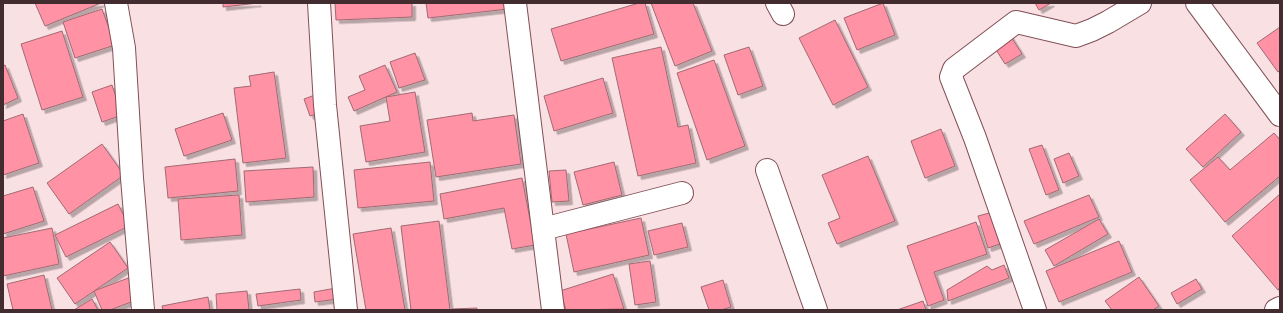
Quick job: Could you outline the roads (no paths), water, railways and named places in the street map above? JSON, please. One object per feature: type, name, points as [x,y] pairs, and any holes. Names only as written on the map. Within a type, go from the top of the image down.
[{"type":"street","points":[[116,3],[124,48],[132,178],[143,310]]},
{"type":"street","points":[[319,3],[325,104],[346,310]]},
{"type":"street","points":[[515,3],[553,310]]},
{"type":"street","points":[[1035,310],[975,138],[951,77],[954,69],[1016,22],[1076,36],[1108,22],[1140,3]]},
{"type":"street","points":[[1197,3],[1280,115]]},
{"type":"street","points":[[767,170],[816,310]]},
{"type":"street","points":[[542,229],[682,193]]},
{"type":"street","points":[[1276,310],[1280,308]]}]
